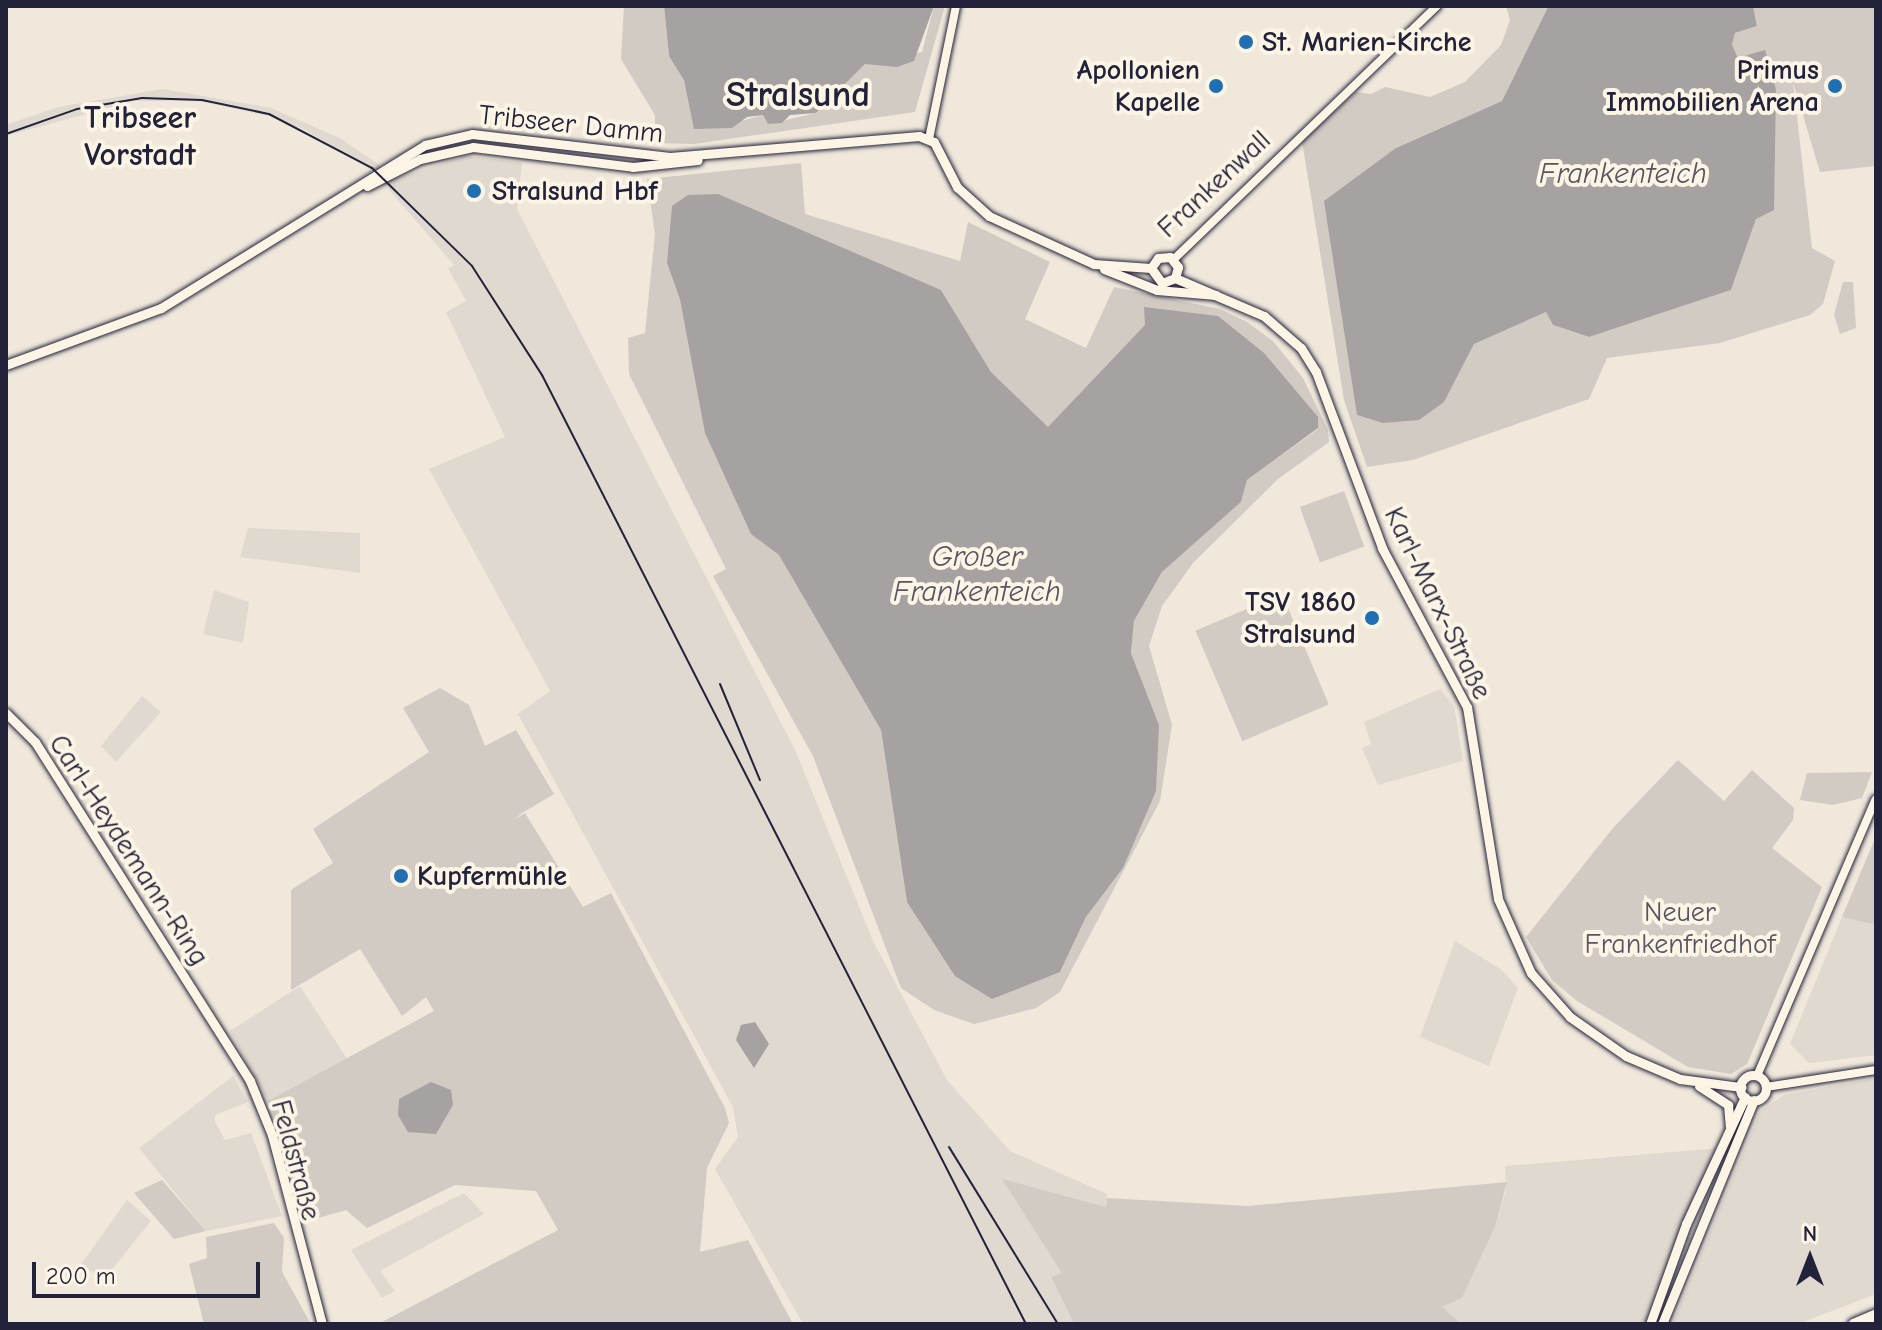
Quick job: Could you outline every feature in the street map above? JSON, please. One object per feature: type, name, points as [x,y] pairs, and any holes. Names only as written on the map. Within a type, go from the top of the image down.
[{"type":"highway","points":[[1853,1324],[1876,1314]]},
{"type":"main road","name":"Tribseer Damm","points":[[6,365],[161,308],[328,204],[420,159],[459,149],[510,148],[642,167],[731,154],[929,139]]},
{"type":"main road","name":"Frankenwall","points":[[929,139],[957,187],[980,210],[1094,264],[1151,268],[1158,258],[1174,259]]},
{"type":"main road","points":[[1174,259],[1175,278]]},
{"type":"main road","points":[[1094,264],[1157,290],[1221,295]]},
{"type":"main road","name":"Karl-Marx-Straße","points":[[1151,268],[1158,281],[1175,278],[1221,295],[1287,334],[1334,408],[1382,548],[1467,707],[1498,899],[1527,966],[1563,1011],[1605,1043],[1692,1082],[1728,1105],[1729,1129]]},
{"type":"main road","name":"Carl-Heydemann-Ring","points":[[6,713],[35,742],[209,1016]]},
{"type":"main road","name":"Feldstraße","points":[[209,1016],[263,1112],[322,1324]]},
{"type":"main road","points":[[1650,1324],[1686,1224],[1729,1129],[1750,1099],[1766,1087],[1757,1076],[1746,1077],[1741,1087],[1750,1099]]},
{"type":"main road","name":"Karl-Marx-Straße","points":[[1692,1082],[1741,1087]]},
{"type":"main road","points":[[1662,1324],[1750,1099]]},
{"type":"street","points":[[929,139],[956,6]]},
{"type":"street","name":"Frankenwall","points":[[1174,259],[1437,6]]},
{"type":"street","points":[[1757,1076],[1876,799]]},
{"type":"street","points":[[1766,1087],[1876,1070]]},
{"type":"shaded area","points":[[163,89],[271,108],[340,138],[398,178],[465,156],[522,162],[517,209],[796,752],[873,941],[947,1080],[1010,1151],[1107,1194],[1106,1207],[1004,1180],[1063,1273],[1051,1277],[1074,1324],[803,1324],[715,1169],[738,1137],[733,1107],[518,714],[550,691],[429,469],[505,437],[446,312],[466,301],[448,268],[454,265],[373,171],[304,129],[268,116],[198,101],[133,101],[6,136],[6,125],[58,107]]},
{"type":"shaded area","points":[[248,528],[360,533],[360,573],[240,557]]},
{"type":"shaded area","points":[[214,590],[249,602],[243,643],[203,634]]},
{"type":"shaded area","points":[[1440,689],[1454,706],[1463,761],[1378,785],[1362,748],[1371,744],[1364,722]]},
{"type":"shaded area","points":[[142,696],[161,712],[116,762],[101,746]]},
{"type":"shaded area","points":[[1842,917],[1876,925],[1876,1055],[1809,1063],[1790,1044]]},
{"type":"shaded area","points":[[1455,941],[1502,970],[1518,988],[1489,1066],[1420,1037]]},
{"type":"shaded area","points":[[300,986],[349,1062],[268,1101],[230,1031]]},
{"type":"shaded area","points":[[233,1076],[248,1102],[215,1115],[215,1122],[225,1140],[251,1133],[282,1216],[206,1231],[139,1148]]},
{"type":"shaded area","points":[[1876,1078],[1876,1294],[1798,1324],[1672,1324],[1760,1111],[1784,1095]]},
{"type":"shaded area","points":[[1720,1148],[1650,1324],[1461,1324],[1447,1317],[1442,1307],[1462,1298],[1495,1227],[1506,1190],[1505,1166]]},
{"type":"shaded area","points":[[464,1193],[484,1214],[380,1271],[395,1291],[382,1298],[351,1250]]},
{"type":"shaded area","points":[[127,1200],[151,1221],[105,1278],[80,1266]]},
{"type":"green space","points":[[624,6],[664,6],[669,56],[685,80],[737,122],[763,115],[768,124],[816,113],[865,64],[922,52],[934,6],[945,6],[915,112],[694,144],[655,143],[655,115],[621,59]]},
{"type":"green space","points":[[1506,6],[1558,6],[1548,7],[1502,101],[1396,148],[1444,401],[1474,344],[1546,312],[1553,325],[1589,337],[1731,290],[1756,219],[1732,45],[1735,33],[1757,26],[1753,6],[1876,6],[1876,166],[1820,172],[1793,82],[1812,248],[1835,261],[1823,304],[1810,315],[1720,343],[1607,358],[1589,399],[1413,460],[1367,467],[1344,400],[1302,141],[1356,92],[1371,94],[1385,87],[1430,97],[1465,82],[1501,45],[1510,20]]},
{"type":"green space","points":[[801,163],[805,214],[960,261],[968,222],[1050,262],[1025,319],[1086,348],[1114,287],[1220,309],[1247,322],[1273,341],[1303,378],[1328,430],[1329,442],[1278,479],[1193,563],[1162,606],[1149,646],[1172,725],[1160,801],[1060,992],[1036,1008],[974,1024],[934,1010],[901,988],[813,756],[713,576],[726,569],[629,374],[628,338],[645,333],[655,234],[647,179]],"holes":[[[803,234],[941,290],[991,372],[1049,428],[1146,325],[1144,307],[1318,429],[1247,480],[1241,502],[1162,572],[1134,621],[1131,653],[1159,725],[1123,868],[1086,917],[1060,972],[907,902],[881,730],[779,554],[667,263]]]},
{"type":"green space","points":[[1843,282],[1853,282],[1856,328],[1840,334],[1834,315]]},
{"type":"green space","points":[[1344,491],[1364,546],[1320,563],[1300,507]]},
{"type":"green space","points":[[1282,594],[1329,704],[1242,741],[1195,631]]},
{"type":"green space","points":[[440,688],[469,705],[485,746],[516,730],[554,794],[514,820],[525,813],[583,907],[611,893],[725,1108],[729,1123],[707,1168],[700,1252],[748,1240],[793,1324],[378,1324],[558,1230],[536,1191],[455,1185],[367,1228],[346,1210],[301,1223],[288,1151],[268,1101],[434,1011],[426,997],[402,1016],[360,949],[291,990],[291,890],[333,863],[313,829],[429,752],[403,708]]},
{"type":"green space","name":"Neuer Frankenfriedhof","points":[[1678,760],[1724,801],[1752,770],[1794,808],[1793,820],[1772,848],[1822,887],[1747,1064],[1731,1074],[1688,1067],[1577,1001],[1552,980],[1526,937],[1613,828]]},
{"type":"green space","points":[[1872,772],[1862,798],[1833,805],[1800,800],[1807,773]]},
{"type":"green space","points":[[1876,836],[1876,925],[1842,917]]},
{"type":"green space","points":[[1002,1179],[1106,1207],[1107,1198],[1247,1206],[1507,1182],[1495,1227],[1462,1298],[1442,1307],[1461,1324],[1074,1324],[1051,1277],[1062,1273]]},
{"type":"green space","points":[[162,1180],[206,1231],[174,1239],[134,1193]]},
{"type":"green space","points":[[274,1223],[284,1238],[282,1272],[311,1324],[204,1324],[189,1264],[207,1258],[206,1237]]},
{"type":"water","points":[[664,6],[934,6],[914,61],[897,67],[865,64],[816,113],[790,115],[782,123],[768,124],[763,115],[747,117],[732,128],[694,129],[684,80],[669,56]]},
{"type":"water","name":"Frankenteich","points":[[1753,6],[1757,26],[1735,33],[1732,45],[1738,58],[1765,50],[1776,90],[1774,210],[1756,219],[1731,290],[1589,337],[1553,325],[1546,312],[1474,344],[1444,402],[1419,420],[1383,423],[1357,415],[1324,201],[1396,148],[1502,101],[1548,7]]},
{"type":"water","name":"Großer Frankenteich","points":[[718,194],[941,290],[991,372],[1048,427],[1145,325],[1144,307],[1218,316],[1264,353],[1318,417],[1318,428],[1247,480],[1241,502],[1162,572],[1134,621],[1131,653],[1159,725],[1156,791],[1123,868],[1086,917],[1060,972],[992,999],[955,976],[907,902],[881,730],[779,555],[751,534],[705,433],[680,299],[667,263],[672,206],[688,195]]},
{"type":"water","points":[[755,1022],[769,1044],[754,1068],[736,1040],[741,1025]]},
{"type":"water","points":[[431,1082],[451,1090],[453,1105],[436,1134],[408,1132],[398,1115],[399,1099]]},
{"type":"railway","points":[[6,134],[77,109],[142,98],[202,100],[269,114],[372,168],[472,266],[542,375],[1026,1324]]},
{"type":"railway","points":[[720,684],[760,780]]},
{"type":"railway","points":[[949,1147],[1058,1324]]},
{"type":"place","name":"St. Marien-Kirche","points":[[1246,42]]},
{"type":"place","name":"Apollonien Kapelle","points":[[1216,86]]},
{"type":"place","name":"Primus Immobilien Arena","points":[[1835,86]]},
{"type":"place","name":"Stralsund Hbf","points":[[474,191]]},
{"type":"place","name":"TSV 1860 Stralsund","points":[[1372,618]]},
{"type":"place","name":"Kupfermühle","points":[[401,876]]},
{"type":"district","name":"Stralsund","points":[[798,95]]},
{"type":"district","name":"Tribseer Vorstadt","points":[[140,138]]}]
